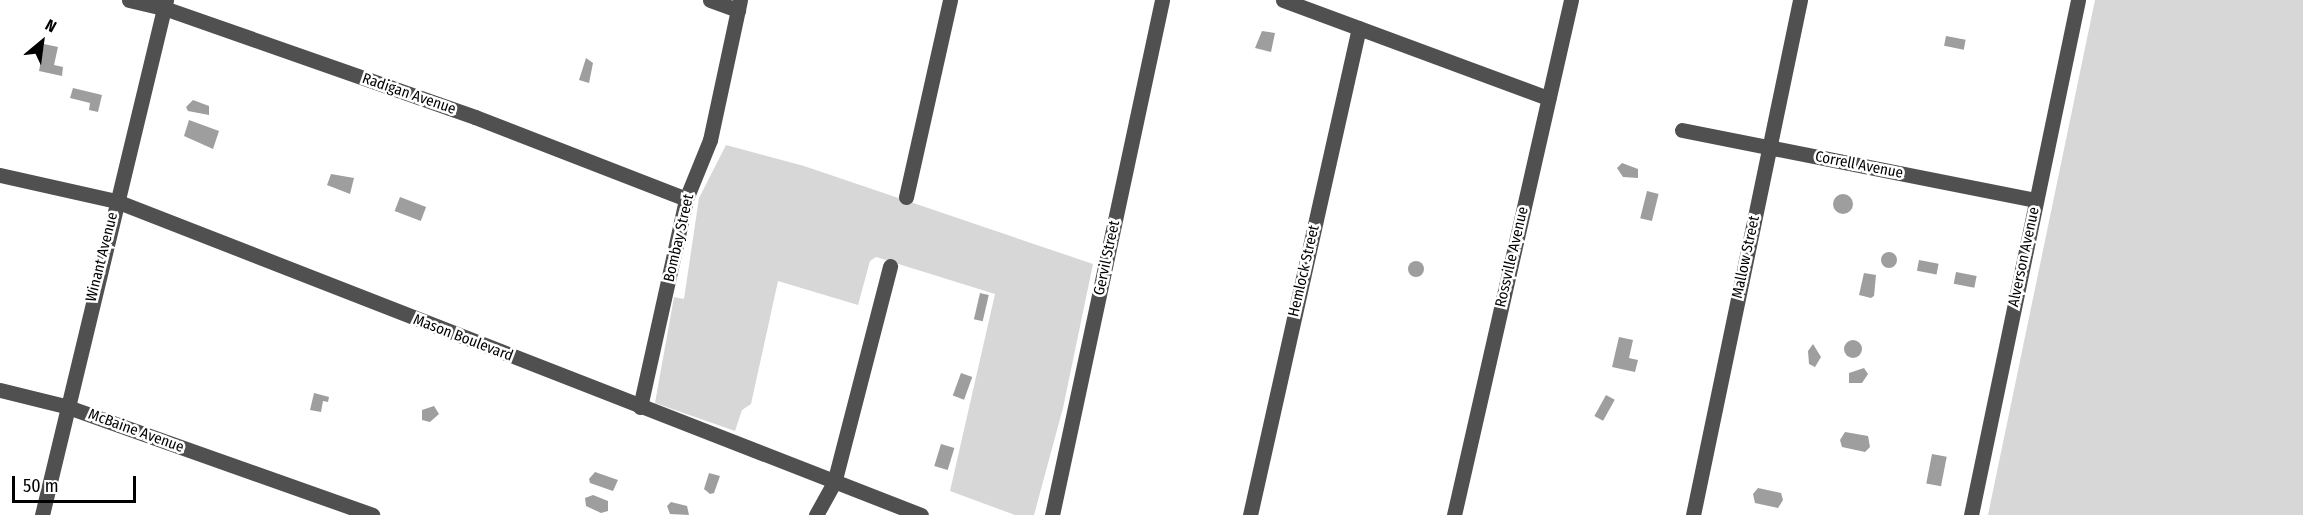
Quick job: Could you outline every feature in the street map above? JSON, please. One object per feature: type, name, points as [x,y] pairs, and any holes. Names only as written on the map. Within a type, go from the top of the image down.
[{"type":"street","name":"Radigan Avenue","points":[[129,0],[165,4],[475,117],[686,199]]},
{"type":"street","points":[[710,0],[739,5]]},
{"type":"street","points":[[906,197],[950,0]]},
{"type":"street","name":"Gervil Street","points":[[1052,515],[1162,0]]},
{"type":"street","points":[[1283,0],[1548,98]]},
{"type":"street","name":"Rossville Avenue","points":[[1454,515],[1571,0]]},
{"type":"street","name":"Mallow Street","points":[[1693,515],[1800,0]]},
{"type":"street","name":"Alverson Avenue","points":[[1971,515],[2078,0]]},
{"type":"street","name":"Winant Avenue","points":[[42,515],[65,406],[165,4]]},
{"type":"street","name":"Bombay Street","points":[[640,407],[686,199],[710,140],[739,5]]},
{"type":"street","name":"Hemlock Street","points":[[1250,515],[1359,28]]},
{"type":"street","name":"Correll Avenue","points":[[1682,130],[2036,200]]},
{"type":"street","name":"Mason Boulevard","points":[[0,176],[116,201],[834,483],[921,515]]},
{"type":"street","points":[[816,515],[834,483],[890,266]]},
{"type":"street","name":"McBaine Avenue","points":[[0,390],[65,406],[372,515]]},
{"type":"shaded area","points":[[2095,0],[2303,0],[2303,515],[1988,515]]},
{"type":"shaded area","points":[[1262,31],[1275,33],[1271,52],[1255,48]]},
{"type":"shaded area","points":[[1946,36],[1966,40],[1964,50],[1944,46]]},
{"type":"shaded area","points":[[44,44],[58,47],[54,65],[63,67],[62,76],[39,71]]},
{"type":"shaded area","points":[[586,58],[593,63],[589,83],[579,80]]},
{"type":"shaded area","points":[[73,88],[102,95],[98,112],[89,110],[90,103],[70,98]]},
{"type":"shaded area","points":[[193,100],[209,106],[209,115],[188,111],[186,107]]},
{"type":"shaded area","points":[[189,120],[219,131],[213,149],[184,136]]},
{"type":"shaded area","points":[[726,145],[804,166],[1093,264],[1063,408],[1034,515],[1015,515],[950,491],[995,294],[876,257],[870,261],[858,305],[778,281],[751,404],[742,410],[735,431],[655,403],[674,297],[684,299],[699,198]]},
{"type":"shaded area","points":[[1622,163],[1638,169],[1638,178],[1623,177],[1617,168]]},
{"type":"shaded area","points":[[331,174],[354,178],[350,194],[327,185]]},
{"type":"shaded area","points":[[1647,191],[1659,194],[1652,221],[1640,218]]},
{"type":"shaded area","points":[[1843,194],[1850,197],[1853,204],[1850,211],[1843,214],[1836,211],[1833,204],[1836,197]]},
{"type":"shaded area","points":[[400,197],[426,207],[421,221],[395,211]]},
{"type":"shaded area","points":[[1886,252],[1892,252],[1897,260],[1895,266],[1886,268],[1881,263],[1881,257]]},
{"type":"shaded area","points":[[1919,260],[1939,264],[1937,275],[1917,271]]},
{"type":"shaded area","points":[[1413,261],[1419,261],[1424,269],[1422,275],[1413,277],[1408,272],[1408,266]]},
{"type":"shaded area","points":[[1956,272],[1977,276],[1974,288],[1954,284]]},
{"type":"shaded area","points":[[1864,273],[1876,275],[1874,296],[1871,298],[1859,295]]},
{"type":"shaded area","points":[[980,293],[989,295],[983,321],[974,319]]},
{"type":"shaded area","points":[[1619,337],[1633,340],[1629,358],[1638,360],[1635,372],[1612,367]]},
{"type":"shaded area","points":[[1853,340],[1859,343],[1862,349],[1859,355],[1853,358],[1847,355],[1844,349],[1847,343]]},
{"type":"shaded area","points":[[1813,344],[1821,357],[1815,367],[1809,364],[1808,351]]},
{"type":"shaded area","points":[[1864,368],[1868,374],[1862,383],[1849,383],[1849,373]]},
{"type":"shaded area","points":[[961,373],[972,377],[964,400],[953,396]]},
{"type":"shaded area","points":[[314,393],[329,397],[328,402],[323,401],[321,412],[310,410]]},
{"type":"shaded area","points":[[1606,395],[1615,400],[1603,421],[1594,416]]},
{"type":"shaded area","points":[[434,406],[439,414],[430,422],[422,420],[422,410]]},
{"type":"shaded area","points":[[1845,432],[1868,436],[1870,447],[1865,452],[1842,447],[1840,440]]},
{"type":"shaded area","points":[[941,444],[954,448],[948,470],[934,466]]},
{"type":"shaded area","points":[[1932,454],[1947,457],[1941,486],[1926,483]]},
{"type":"shaded area","points":[[595,472],[618,480],[613,491],[590,483],[589,479]]},
{"type":"shaded area","points":[[709,473],[720,476],[714,493],[710,494],[704,489]]},
{"type":"shaded area","points":[[1758,488],[1781,493],[1783,500],[1778,508],[1755,503],[1753,494]]},
{"type":"shaded area","points":[[593,495],[608,501],[608,511],[601,513],[586,506],[585,498]]},
{"type":"shaded area","points":[[671,502],[687,506],[689,515],[670,514],[667,506]]}]
